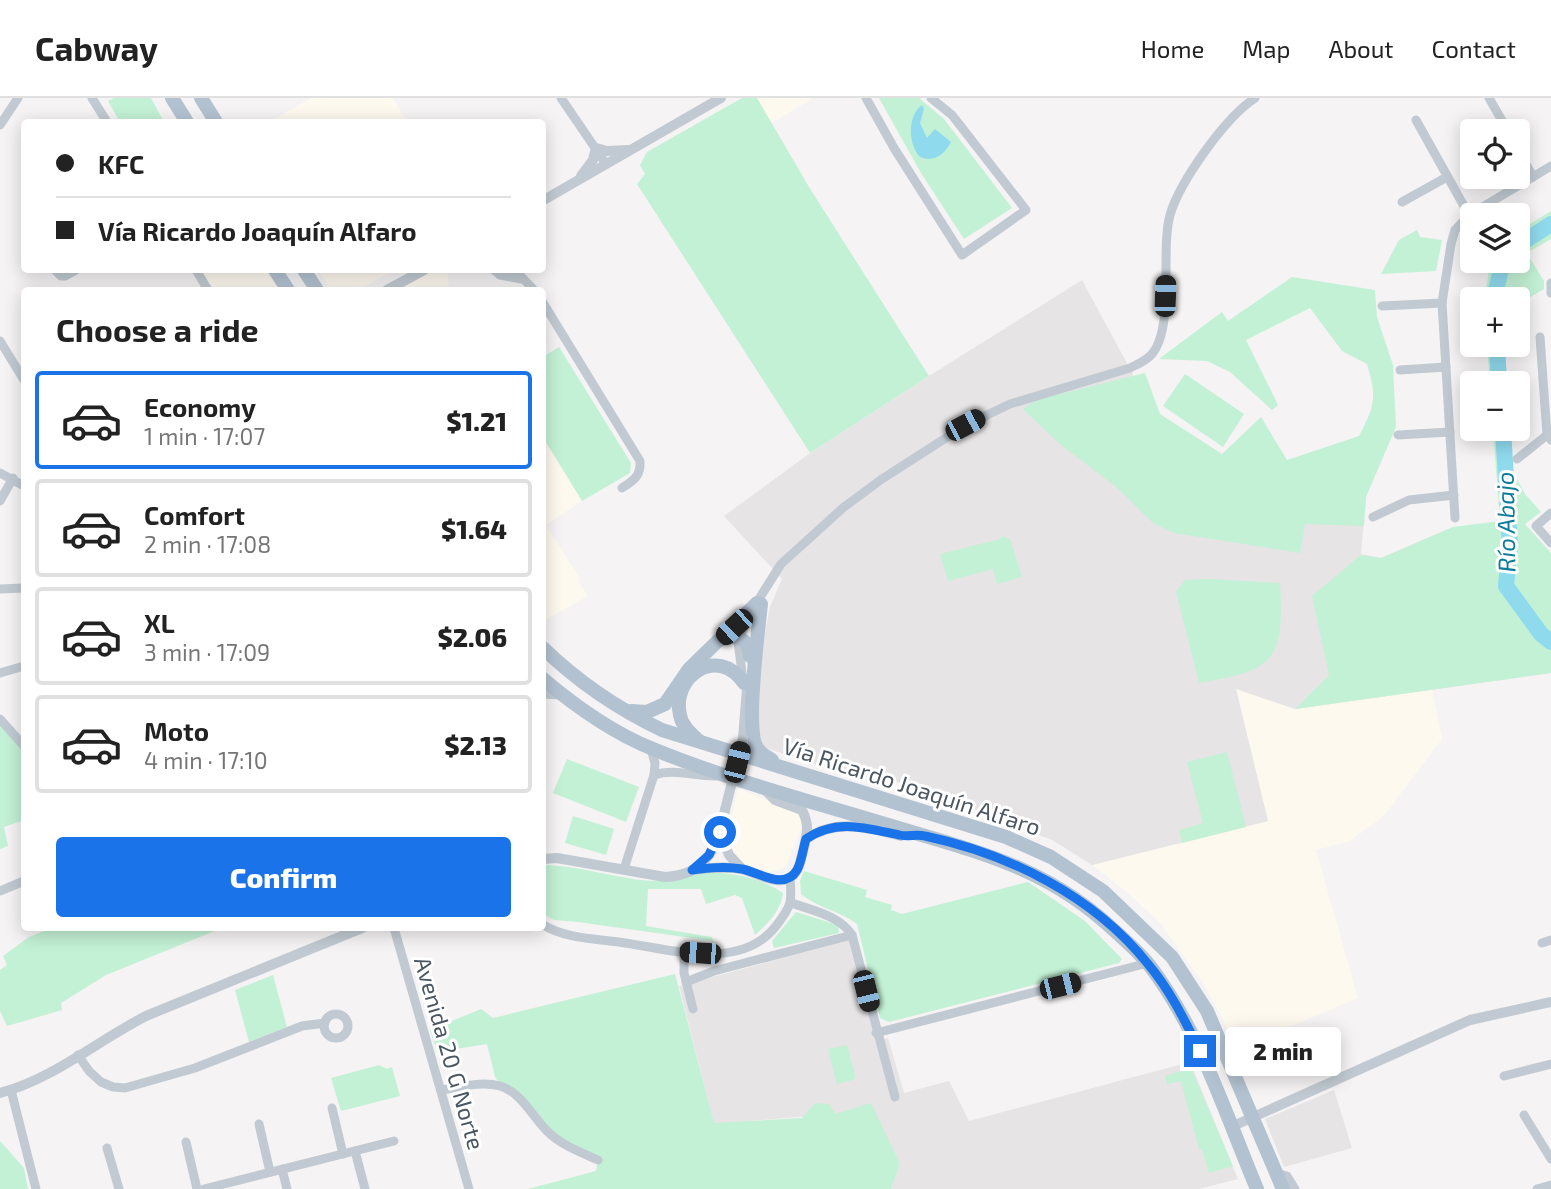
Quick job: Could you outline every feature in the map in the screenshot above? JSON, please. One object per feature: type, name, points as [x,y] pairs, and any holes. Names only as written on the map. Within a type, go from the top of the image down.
[{"type":"main road","points":[[172,98],[185,119]]},
{"type":"main road","points":[[201,98],[214,119]]},
{"type":"main road","points":[[622,709],[647,712],[665,704],[690,669],[759,603]]},
{"type":"main road","points":[[759,603],[753,737],[755,746],[763,755],[796,770]]},
{"type":"main road","points":[[720,640],[731,636],[738,637],[747,644],[750,656]]},
{"type":"main road","name":"Vía Ricardo Joaquín Alfaro","points":[[546,650],[586,684],[622,709],[662,730],[1006,837],[1051,857],[1103,891],[1172,957],[1191,984],[1254,1117],[1283,1189]]},
{"type":"main road","points":[[700,742],[687,729],[679,714],[679,701],[687,683],[698,670],[713,664],[733,670],[744,682]]},
{"type":"main road","name":"Vía Ricardo Joaquín Alfaro","points":[[546,681],[562,695],[652,749],[724,775],[997,857],[1042,877],[1093,910],[1148,963],[1172,999],[1200,1051],[1257,1189]]},
{"type":"street","points":[[0,125],[18,98]]},
{"type":"street","points":[[92,98],[105,119]]},
{"type":"street","points":[[561,98],[606,164]]},
{"type":"street","points":[[546,199],[721,98]]},
{"type":"street","points":[[866,98],[894,148],[962,255],[1026,210],[952,115],[931,98]]},
{"type":"street","points":[[746,699],[738,654],[738,637],[781,564],[844,507],[881,479],[965,425],[1010,404],[1111,375],[1145,361],[1154,352],[1163,327],[1167,233],[1175,202],[1220,132],[1255,98]]},
{"type":"street","points":[[1489,98],[1501,119]]},
{"type":"street","points":[[1416,120],[1462,203]]},
{"type":"street","points":[[596,148],[607,151],[631,150]]},
{"type":"street","points":[[578,181],[593,160],[596,148]]},
{"type":"street","points":[[1489,203],[1551,166]]},
{"type":"street","points":[[1530,172],[1533,177]]},
{"type":"street","points":[[1402,202],[1447,177]]},
{"type":"street","points":[[1455,518],[1442,303],[1455,230],[1460,225]]},
{"type":"street","points":[[393,287],[418,273]]},
{"type":"street","points":[[498,273],[521,279]]},
{"type":"street","points":[[517,273],[530,287]]},
{"type":"street","points":[[1382,306],[1442,303]]},
{"type":"street","points":[[546,308],[640,461],[641,470],[638,477],[622,488]]},
{"type":"street","points":[[1517,459],[1549,437],[1540,337]]},
{"type":"street","points":[[0,341],[21,375]]},
{"type":"street","points":[[1400,370],[1446,367]]},
{"type":"street","points":[[1398,435],[1450,432]]},
{"type":"street","points":[[0,473],[21,484]]},
{"type":"street","points":[[0,500],[13,478]]},
{"type":"street","points":[[1373,517],[1409,500],[1454,495]]},
{"type":"street","points":[[1551,513],[1536,526],[1551,543]]},
{"type":"street","points":[[0,589],[21,586]]},
{"type":"street","points":[[692,870],[709,855],[720,832],[743,738],[750,656],[759,603]]},
{"type":"street","points":[[0,673],[21,667]]},
{"type":"street","points":[[546,694],[562,695]]},
{"type":"street","points":[[0,719],[21,744]]},
{"type":"street","points":[[624,869],[654,775],[652,749]]},
{"type":"street","points":[[654,775],[672,771],[700,776],[724,775]]},
{"type":"street","points":[[546,859],[557,858],[665,877],[709,868],[742,869],[770,879],[789,878],[797,871],[806,839],[807,820],[802,810],[775,800],[759,785]]},
{"type":"street","points":[[806,839],[822,830],[854,825],[902,836],[923,835]]},
{"type":"street","points":[[720,832],[729,855],[742,869]]},
{"type":"street","points":[[546,925],[568,934],[684,951],[717,954],[735,952],[760,942],[771,933],[792,903],[789,878]]},
{"type":"street","points":[[0,891],[21,882]]},
{"type":"street","points":[[792,903],[837,920],[852,935],[895,1097]]},
{"type":"street","points":[[36,1189],[6,1092],[39,1079],[146,1016],[355,931]]},
{"type":"street","name":"Avenida 20 G Norte","points":[[395,931],[469,1189]]},
{"type":"street","points":[[686,982],[714,971],[852,935]]},
{"type":"street","points":[[684,951],[686,982],[693,1009]]},
{"type":"street","points":[[735,952],[738,965]]},
{"type":"street","points":[[876,1033],[1148,963]]},
{"type":"street","points":[[1231,1127],[1470,1020],[1551,1002]]},
{"type":"street","points":[[78,1055],[101,1082],[125,1088],[195,1068],[302,1026],[325,1023]]},
{"type":"street","points":[[1504,1076],[1551,1064]]},
{"type":"street","points":[[441,1090],[474,1084],[501,1086],[520,1098],[548,1132],[567,1147],[598,1160]]},
{"type":"street","points":[[332,1108],[344,1153]]},
{"type":"street","points":[[1524,1115],[1551,1159]]},
{"type":"street","points":[[259,1124],[271,1172]]},
{"type":"street","points":[[208,1189],[394,1141]]},
{"type":"street","points":[[186,1142],[197,1189]]},
{"type":"street","points":[[107,1148],[119,1189]]},
{"type":"street","points":[[355,1151],[365,1189]]},
{"type":"street","points":[[282,1169],[287,1189]]},
{"type":"street","points":[[1276,1173],[1287,1176],[1295,1189]]},
{"type":"street","points":[[1537,1189],[1551,1185]]},
{"type":"shaded area","points":[[311,98],[393,98],[406,119],[274,119]]},
{"type":"shaded area","points":[[757,98],[813,98],[771,124]]},
{"type":"shaded area","points":[[198,273],[268,273],[276,287],[206,287]]},
{"type":"shaded area","points":[[320,273],[388,273],[364,287],[329,287]]},
{"type":"shaded area","points":[[425,273],[448,273],[450,287],[400,287]]},
{"type":"shaded area","points":[[1082,280],[1177,456],[1366,497],[1361,554],[1381,558],[1453,527],[1551,673],[1295,709],[1236,689],[1268,821],[1092,865],[1052,840],[924,790],[864,772],[827,768],[763,747],[759,730],[760,655],[770,607],[782,579],[724,516],[810,453]]},
{"type":"shaded area","points":[[546,443],[582,501],[546,525]]},
{"type":"shaded area","points":[[546,525],[580,578],[578,580],[588,596],[546,619]]},
{"type":"shaded area","points":[[1432,688],[1442,739],[1384,816],[1350,841],[1316,850],[1358,998],[1234,1050],[1227,1028],[1205,986],[1161,924],[1128,893],[1092,865],[1268,821],[1236,689],[1295,709]]},
{"type":"shaded area","points":[[738,788],[800,816],[802,827],[785,868],[770,872],[746,865],[735,857],[727,837]]},
{"type":"shaded area","points":[[850,940],[879,1040],[888,1038],[904,1093],[949,1081],[969,1121],[1190,1062],[1238,1179],[1199,1189],[891,1189],[900,1164],[835,1114],[714,1124],[679,986]]},
{"type":"shaded area","points":[[1334,1090],[1352,1148],[1284,1167],[1265,1119]]},
{"type":"green space","points":[[114,98],[151,98],[162,119],[118,119],[108,101]]},
{"type":"green space","points":[[742,98],[757,98],[809,187],[929,376],[810,453],[637,184],[645,174],[640,165],[647,152]]},
{"type":"green space","points":[[879,98],[919,98],[944,119],[1012,208],[964,239],[921,173]]},
{"type":"green space","points":[[1551,211],[1551,239],[1530,251],[1530,224]]},
{"type":"green space","points":[[1417,230],[1420,237],[1442,240],[1436,271],[1381,274],[1399,240]]},
{"type":"green space","points":[[1530,258],[1544,281],[1544,289],[1530,297],[1530,287],[1486,287],[1489,273],[1530,273]]},
{"type":"green space","points":[[1292,277],[1375,290],[1377,317],[1393,365],[1396,427],[1366,497],[1364,526],[1305,524],[1300,553],[1174,533],[1153,523],[1115,486],[1062,446],[1023,409],[1036,400],[1145,373],[1160,414],[1222,454],[1261,417],[1287,460],[1359,436],[1373,401],[1367,364],[1342,351],[1310,308],[1246,340],[1278,405],[1272,410],[1230,372],[1207,361],[1159,359],[1222,312],[1228,321]]},
{"type":"green space","points":[[559,347],[631,463],[630,473],[582,501],[546,442],[546,355]]},
{"type":"green space","points":[[1488,357],[1506,357],[1506,371],[1489,371]]},
{"type":"green space","points":[[1185,374],[1244,414],[1223,447],[1163,406]]},
{"type":"green space","points":[[1494,441],[1510,441],[1511,468],[1525,494],[1541,512],[1525,524],[1551,553],[1551,673],[1295,709],[1329,675],[1312,596],[1361,555],[1381,558],[1453,527],[1500,521]]},
{"type":"green space","points":[[1002,536],[1010,539],[1022,577],[997,584],[993,569],[948,581],[940,554],[1000,539]]},
{"type":"green space","points":[[1185,580],[1280,583],[1280,630],[1276,646],[1269,658],[1259,666],[1244,673],[1199,683],[1176,592]]},
{"type":"green space","points":[[0,719],[21,744],[21,821],[4,827],[8,846],[0,849]]},
{"type":"green space","points":[[1227,752],[1246,827],[1182,843],[1179,830],[1203,823],[1187,762]]},
{"type":"green space","points":[[567,759],[639,787],[626,822],[553,793]]},
{"type":"green space","points":[[573,816],[614,829],[606,855],[565,843]]},
{"type":"green space","points":[[546,865],[656,881],[704,873],[724,873],[755,880],[783,893],[777,911],[755,935],[742,898],[735,895],[706,904],[701,889],[648,889],[646,926],[712,937],[713,941],[554,920],[546,916]]},
{"type":"green space","points":[[804,871],[867,890],[865,897],[892,905],[891,910],[902,914],[1028,882],[1085,921],[1122,959],[1119,963],[889,1022],[880,1018],[857,924],[801,894],[800,881]]},
{"type":"green space","points":[[796,912],[838,925],[839,933],[774,948],[772,941]]},
{"type":"green space","points":[[44,931],[215,931],[106,975],[61,1003],[62,1010],[7,1026],[0,1011],[0,970],[7,965],[3,956],[29,937]]},
{"type":"green space","points":[[675,974],[714,1123],[802,1118],[815,1103],[829,1104],[835,1114],[871,1103],[900,1164],[891,1189],[528,1189],[596,1171],[598,1160],[567,1147],[501,1086],[495,1077],[487,1044],[437,1052],[430,1030],[481,1009],[493,1018]]},
{"type":"green space","points":[[273,975],[287,1027],[249,1042],[235,990]]},
{"type":"green space","points":[[847,1045],[856,1079],[837,1084],[828,1049]]},
{"type":"green space","points":[[379,1065],[387,1069],[392,1067],[400,1096],[341,1111],[331,1078]]},
{"type":"green space","points":[[1191,1068],[1233,1166],[1209,1173],[1202,1149],[1199,1149],[1181,1081],[1167,1084],[1165,1076]]},
{"type":"green space","points":[[0,1141],[24,1168],[28,1189],[0,1189]]},
{"type":"water","points":[[922,105],[924,109],[920,123],[927,138],[935,129],[951,142],[942,154],[930,159],[920,157],[911,138],[914,116]]},
{"type":"waterway","name":"Río Abajo","points":[[1530,238],[1551,224]]},
{"type":"waterway","name":"Río Abajo","points":[[1497,287],[1500,273]]},
{"type":"waterway","name":"Río Abajo","points":[[1498,357],[1498,371]]},
{"type":"waterway","name":"Río Abajo","points":[[1504,441],[1510,545],[1506,586],[1541,634],[1551,642]]},
{"type":"route","points":[[720,832],[709,855],[692,870],[742,869],[770,879],[789,878],[797,871],[806,839],[822,830],[854,825],[902,836],[923,835],[997,857],[1042,877],[1093,910],[1148,963],[1185,1021],[1200,1051]]}]
